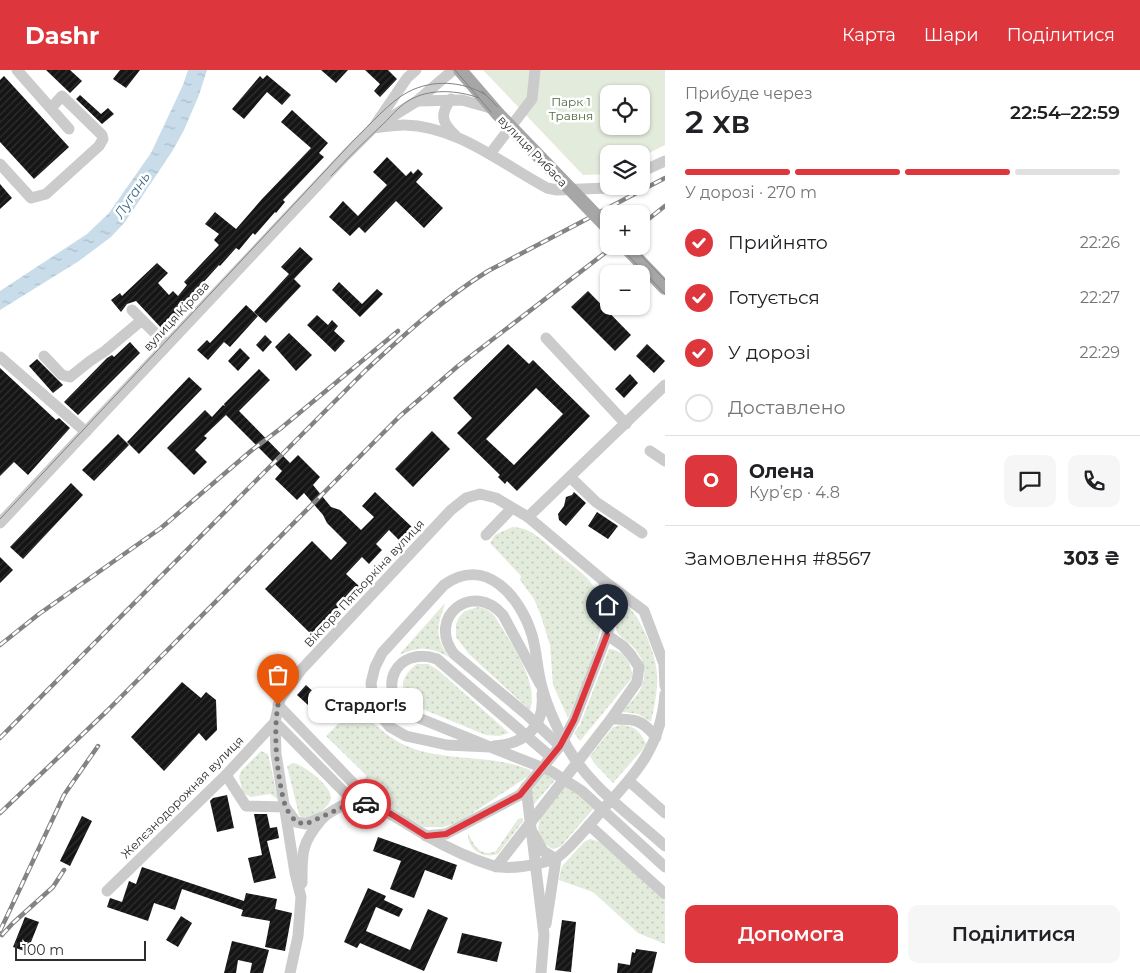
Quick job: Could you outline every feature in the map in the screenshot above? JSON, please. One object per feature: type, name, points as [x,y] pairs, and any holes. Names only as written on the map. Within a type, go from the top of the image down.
[{"type":"main road","name":"вулиця Рибаса","points":[[460,70],[496,112],[600,220]]},
{"type":"main road","points":[[634,255],[665,288]]},
{"type":"street","points":[[17,70],[69,129]]},
{"type":"street","name":"вулиця Кірова","points":[[0,523],[373,128],[409,74],[416,70]]},
{"type":"street","name":"вулиця Кірова","points":[[373,128],[418,101],[453,70]]},
{"type":"street","points":[[490,154],[532,99],[534,70]]},
{"type":"street","points":[[0,164],[31,198],[46,194],[99,146],[103,140],[102,135],[62,96],[51,108]]},
{"type":"street","points":[[451,99],[445,108],[444,122],[447,128],[460,139]]},
{"type":"street","points":[[418,101],[462,100],[496,112]]},
{"type":"street","points":[[373,128],[402,125],[417,126],[460,139],[490,154],[547,188],[557,190],[600,188]]},
{"type":"street","points":[[650,168],[665,160]]},
{"type":"street","points":[[132,310],[167,345]]},
{"type":"street","points":[[44,356],[62,375],[70,377],[142,320]]},
{"type":"street","points":[[546,338],[626,424]]},
{"type":"street","points":[[0,356],[86,432]]},
{"type":"street","points":[[528,517],[665,385]]},
{"type":"street","points":[[650,451],[665,461]]},
{"type":"street","points":[[570,477],[596,502],[642,533]]},
{"type":"street","name":"Віктора Пятьоркіна вулиця","points":[[290,973],[298,936],[301,897],[295,873],[276,754],[276,722],[280,699],[301,670],[451,510],[466,498],[480,494],[496,498],[528,517],[604,581],[644,610],[664,664],[665,686]]},
{"type":"street","points":[[486,535],[512,508]]},
{"type":"street","points":[[466,574],[478,574],[489,578],[499,585],[511,596],[521,611],[533,639],[542,688],[540,719],[532,730],[507,746],[490,747],[430,743],[406,736],[390,727],[380,715],[373,700],[371,683],[375,667],[382,652],[444,585],[454,578],[466,574]]},
{"type":"street","points":[[426,836],[446,834],[520,795],[560,746],[574,720],[607,635],[611,617],[604,581]]},
{"type":"street","points":[[560,746],[526,714],[454,654],[448,646],[445,636],[445,626],[448,617],[454,609],[470,601],[480,600],[496,608],[502,615],[542,688],[563,738],[580,767],[591,780],[665,846]]},
{"type":"street","points":[[496,867],[611,719],[637,682],[638,666],[632,654],[607,635]]},
{"type":"street","points":[[552,757],[436,659],[427,656],[408,658],[395,672],[391,690],[394,700],[408,714],[538,764],[568,780],[665,867]]},
{"type":"street","points":[[278,705],[376,807],[426,836],[458,852],[496,867],[534,865],[556,859],[630,782],[650,752],[663,714],[665,694]]},
{"type":"street","points":[[611,719],[630,719],[646,724],[656,737]]},
{"type":"street","points":[[276,722],[354,802],[376,807]]},
{"type":"street","name":"Желєзнодорожная вулиця","points":[[108,891],[226,775],[276,722]]},
{"type":"street","points":[[226,775],[246,806],[285,807],[296,822],[306,824],[354,802]]},
{"type":"street","points":[[630,782],[665,813]]},
{"type":"street","points":[[526,787],[544,935]]},
{"type":"street","points":[[301,897],[302,851],[308,836],[324,816]]},
{"type":"street","points":[[529,824],[544,851],[556,859]]},
{"type":"street","points":[[590,824],[665,894]]},
{"type":"street","points":[[541,973],[544,935],[556,859]]},
{"type":"green space","name":"Парк 1 Травня","points":[[483,70],[665,70],[665,145],[650,152],[650,145],[600,145],[600,174],[583,175]]},
{"type":"green space","points":[[512,527],[531,532],[577,569],[591,582],[600,601],[602,616],[598,641],[568,718],[553,685],[550,645],[534,599],[520,580],[521,576],[490,543],[495,535]]},
{"type":"green space","points":[[615,598],[629,608],[636,616],[653,652],[657,681],[656,699],[651,722],[638,714],[623,712],[641,688],[644,669],[641,658],[634,647],[619,635],[617,631]]},
{"type":"green space","points":[[445,603],[440,617],[439,634],[441,644],[449,657],[436,651],[425,649],[413,650],[399,655]]},
{"type":"green space","points":[[478,607],[486,609],[494,615],[521,661],[531,687],[532,699],[530,710],[469,654],[456,637],[456,624],[459,617],[465,611]]},
{"type":"green space","points":[[609,649],[623,655],[631,668],[632,678],[580,741],[574,733],[580,725]]},
{"type":"green space","points":[[417,664],[428,664],[438,670],[509,733],[499,736],[486,735],[415,706],[405,696],[403,685],[407,674]]},
{"type":"green space","points":[[360,711],[389,736],[409,747],[439,755],[515,765],[530,770],[531,773],[459,822],[443,827],[423,827],[381,802],[361,781],[367,776],[326,736],[348,714],[352,717]]},
{"type":"green space","points":[[621,725],[636,730],[646,744],[613,783],[590,756],[613,727]]},
{"type":"green space","points":[[261,751],[268,754],[278,799],[270,794],[251,797],[243,793],[239,777],[241,771]]},
{"type":"green space","points":[[293,763],[316,776],[330,792],[331,800],[326,807],[310,819],[299,815],[287,766]]},
{"type":"green space","points":[[543,773],[556,779],[532,805],[530,790]]},
{"type":"green space","points":[[566,785],[595,807],[561,846],[553,849],[541,838],[539,833],[540,820],[544,812]]},
{"type":"green space","points":[[523,818],[523,821],[498,854],[482,854],[477,852],[470,844],[468,833],[475,846],[482,852],[490,853],[496,851],[518,819]]},
{"type":"green space","points":[[590,839],[601,842],[665,901],[665,944],[638,933],[593,892],[559,880],[563,865],[584,842]]},
{"type":"water","name":"Лугань","points":[[188,70],[207,70],[199,95],[173,150],[125,222],[111,237],[79,261],[0,310],[0,291],[87,234],[109,213],[151,153],[183,85]]},
{"type":"building","points":[[46,70],[70,70],[82,81],[70,93]]},
{"type":"building","points":[[120,70],[140,70],[126,88],[113,79]]},
{"type":"building","points":[[321,70],[348,70],[336,83]]},
{"type":"building","points":[[365,70],[388,70],[397,79],[380,97],[374,91],[380,84]]},
{"type":"building","points":[[267,75],[291,95],[282,105],[267,92],[244,119],[232,109],[260,76],[263,79]]},
{"type":"building","points":[[4,76],[69,147],[34,179],[0,142],[0,80]]},
{"type":"building","points":[[80,95],[101,114],[108,108],[114,114],[102,124],[76,99]]},
{"type":"building","points":[[292,110],[328,143],[319,153],[324,157],[283,200],[285,202],[255,235],[253,233],[239,250],[236,248],[219,265],[191,296],[195,300],[165,332],[136,301],[127,304],[121,312],[111,300],[120,293],[122,296],[157,263],[168,273],[158,283],[169,295],[173,291],[178,296],[187,285],[184,282],[219,245],[214,240],[219,234],[205,224],[215,212],[236,229],[311,148],[281,122]]},
{"type":"building","points":[[387,157],[406,176],[411,171],[413,174],[418,169],[423,174],[416,182],[443,208],[424,228],[396,201],[365,233],[359,227],[350,236],[329,217],[343,201],[358,216],[387,185],[373,172]]},
{"type":"building","points":[[0,184],[12,198],[0,209]]},
{"type":"building","points":[[300,247],[313,259],[294,279],[301,286],[266,323],[254,312],[289,274],[281,267]]},
{"type":"building","points":[[339,282],[362,304],[377,289],[383,294],[360,317],[332,290]]},
{"type":"building","points":[[588,291],[600,303],[600,315],[611,315],[631,335],[615,351],[571,307]]},
{"type":"building","points":[[246,305],[258,316],[230,347],[224,342],[208,360],[197,350],[207,340],[210,343]]},
{"type":"building","points":[[317,315],[328,325],[332,320],[338,326],[334,331],[345,341],[335,352],[307,325]]},
{"type":"building","points":[[289,333],[312,355],[296,371],[275,347]]},
{"type":"building","points":[[265,335],[272,342],[263,352],[256,345]]},
{"type":"building","points":[[130,342],[140,353],[78,415],[64,402],[107,358],[112,355],[114,357]]},
{"type":"building","points":[[508,344],[529,364],[533,360],[590,416],[517,491],[507,481],[505,484],[498,477],[500,475],[457,433],[472,418],[453,398]],"holes":[[[536,388],[563,414],[514,465],[486,439]]]},
{"type":"building","points":[[647,344],[665,361],[654,373],[636,356]]},
{"type":"building","points":[[240,348],[250,358],[238,371],[228,361]]},
{"type":"building","points":[[37,359],[63,385],[53,393],[29,366]]},
{"type":"building","points":[[0,368],[56,420],[59,418],[70,428],[28,475],[14,462],[0,476]]},
{"type":"building","points":[[259,369],[270,380],[239,411],[290,463],[298,455],[320,477],[313,485],[331,507],[340,510],[361,530],[374,517],[362,506],[375,492],[413,528],[400,541],[389,530],[376,544],[382,550],[369,564],[362,557],[346,574],[359,586],[312,635],[265,589],[312,541],[331,560],[347,543],[327,523],[323,515],[304,493],[297,500],[275,479],[282,471],[226,415],[204,436],[207,438],[195,450],[207,462],[194,475],[167,448],[205,410],[212,417],[223,405],[225,406],[224,404]]},
{"type":"building","points":[[630,374],[638,383],[624,398],[615,389]]},
{"type":"building","points":[[189,377],[202,389],[139,454],[127,442]]},
{"type":"building","points":[[432,431],[450,449],[413,487],[395,469]]},
{"type":"building","points":[[118,434],[129,445],[94,481],[82,470]]},
{"type":"building","points":[[71,483],[83,495],[23,559],[10,547]]},
{"type":"building","points":[[574,492],[586,503],[566,526],[559,520],[558,514],[564,506],[566,497]]},
{"type":"building","points":[[597,512],[618,526],[608,539],[588,526]]},
{"type":"building","points":[[0,557],[13,570],[0,583]]},
{"type":"building","points":[[182,682],[201,698],[206,692],[216,700],[217,730],[206,741],[199,733],[164,771],[131,737]]},
{"type":"building","points":[[306,685],[318,696],[308,705],[297,695]]},
{"type":"building","points":[[227,795],[234,828],[217,832],[210,801],[213,798]]},
{"type":"building","points":[[254,814],[267,814],[270,828],[277,827],[279,838],[267,841],[276,878],[254,883],[248,858],[262,855]]},
{"type":"building","points":[[82,816],[92,821],[70,866],[60,861]]},
{"type":"building","points":[[378,837],[457,865],[452,880],[425,870],[414,898],[390,889],[401,861],[373,851]]},
{"type":"building","points":[[142,867],[244,901],[246,893],[277,899],[275,909],[292,913],[285,951],[265,947],[270,921],[241,916],[243,910],[182,889],[175,910],[154,903],[148,921],[107,907],[110,898],[122,902],[129,881],[136,884]]},
{"type":"building","points":[[368,888],[386,896],[384,900],[403,909],[399,917],[376,907],[366,931],[410,950],[428,909],[448,918],[424,971],[360,943],[357,948],[344,942]]},
{"type":"building","points":[[181,916],[192,923],[178,947],[166,940]]},
{"type":"building","points":[[25,917],[39,922],[27,952],[13,947]]},
{"type":"building","points":[[562,920],[576,922],[571,972],[555,970]]},
{"type":"building","points":[[462,933],[502,942],[497,962],[457,953]]},
{"type":"building","points":[[232,941],[269,950],[263,973],[250,973],[252,963],[238,960],[236,973],[224,973]]},
{"type":"building","points":[[636,949],[657,952],[652,973],[617,973],[618,963],[630,965],[632,952],[635,953]]},
{"type":"tram line","points":[[455,70],[496,118],[600,227]]},
{"type":"tram line","points":[[0,519],[353,141],[387,108],[401,96],[427,85],[458,84],[486,95]]},
{"type":"tram line","points":[[482,91],[600,213]]},
{"type":"tram line","points":[[331,176],[408,101],[434,92],[462,93],[479,98]]},
{"type":"tram line","points":[[628,255],[665,294]]},
{"type":"tram line","points":[[641,255],[665,280]]},
{"type":"railway","points":[[0,738],[366,370],[425,317],[455,293],[488,271],[665,178]]},
{"type":"railway","points":[[650,218],[665,206]]},
{"type":"railway","points":[[0,813],[107,711],[400,416],[458,366],[602,255]]},
{"type":"railway","points":[[0,645],[39,614],[161,528],[252,450],[398,331]]},
{"type":"railway","points":[[0,931],[64,795],[98,746]]},
{"type":"railway","points":[[2,935],[53,887],[64,870]]},
{"type":"way so far","points":[[278,705],[276,754],[285,807],[296,822],[306,824],[354,802],[366,804]]},
{"type":"place","name":"Стардог!s","points":[[278,705]]},
{"type":"route","points":[[366,804],[391,814],[426,836],[446,834],[520,795],[560,746],[574,720],[607,635]]}]
